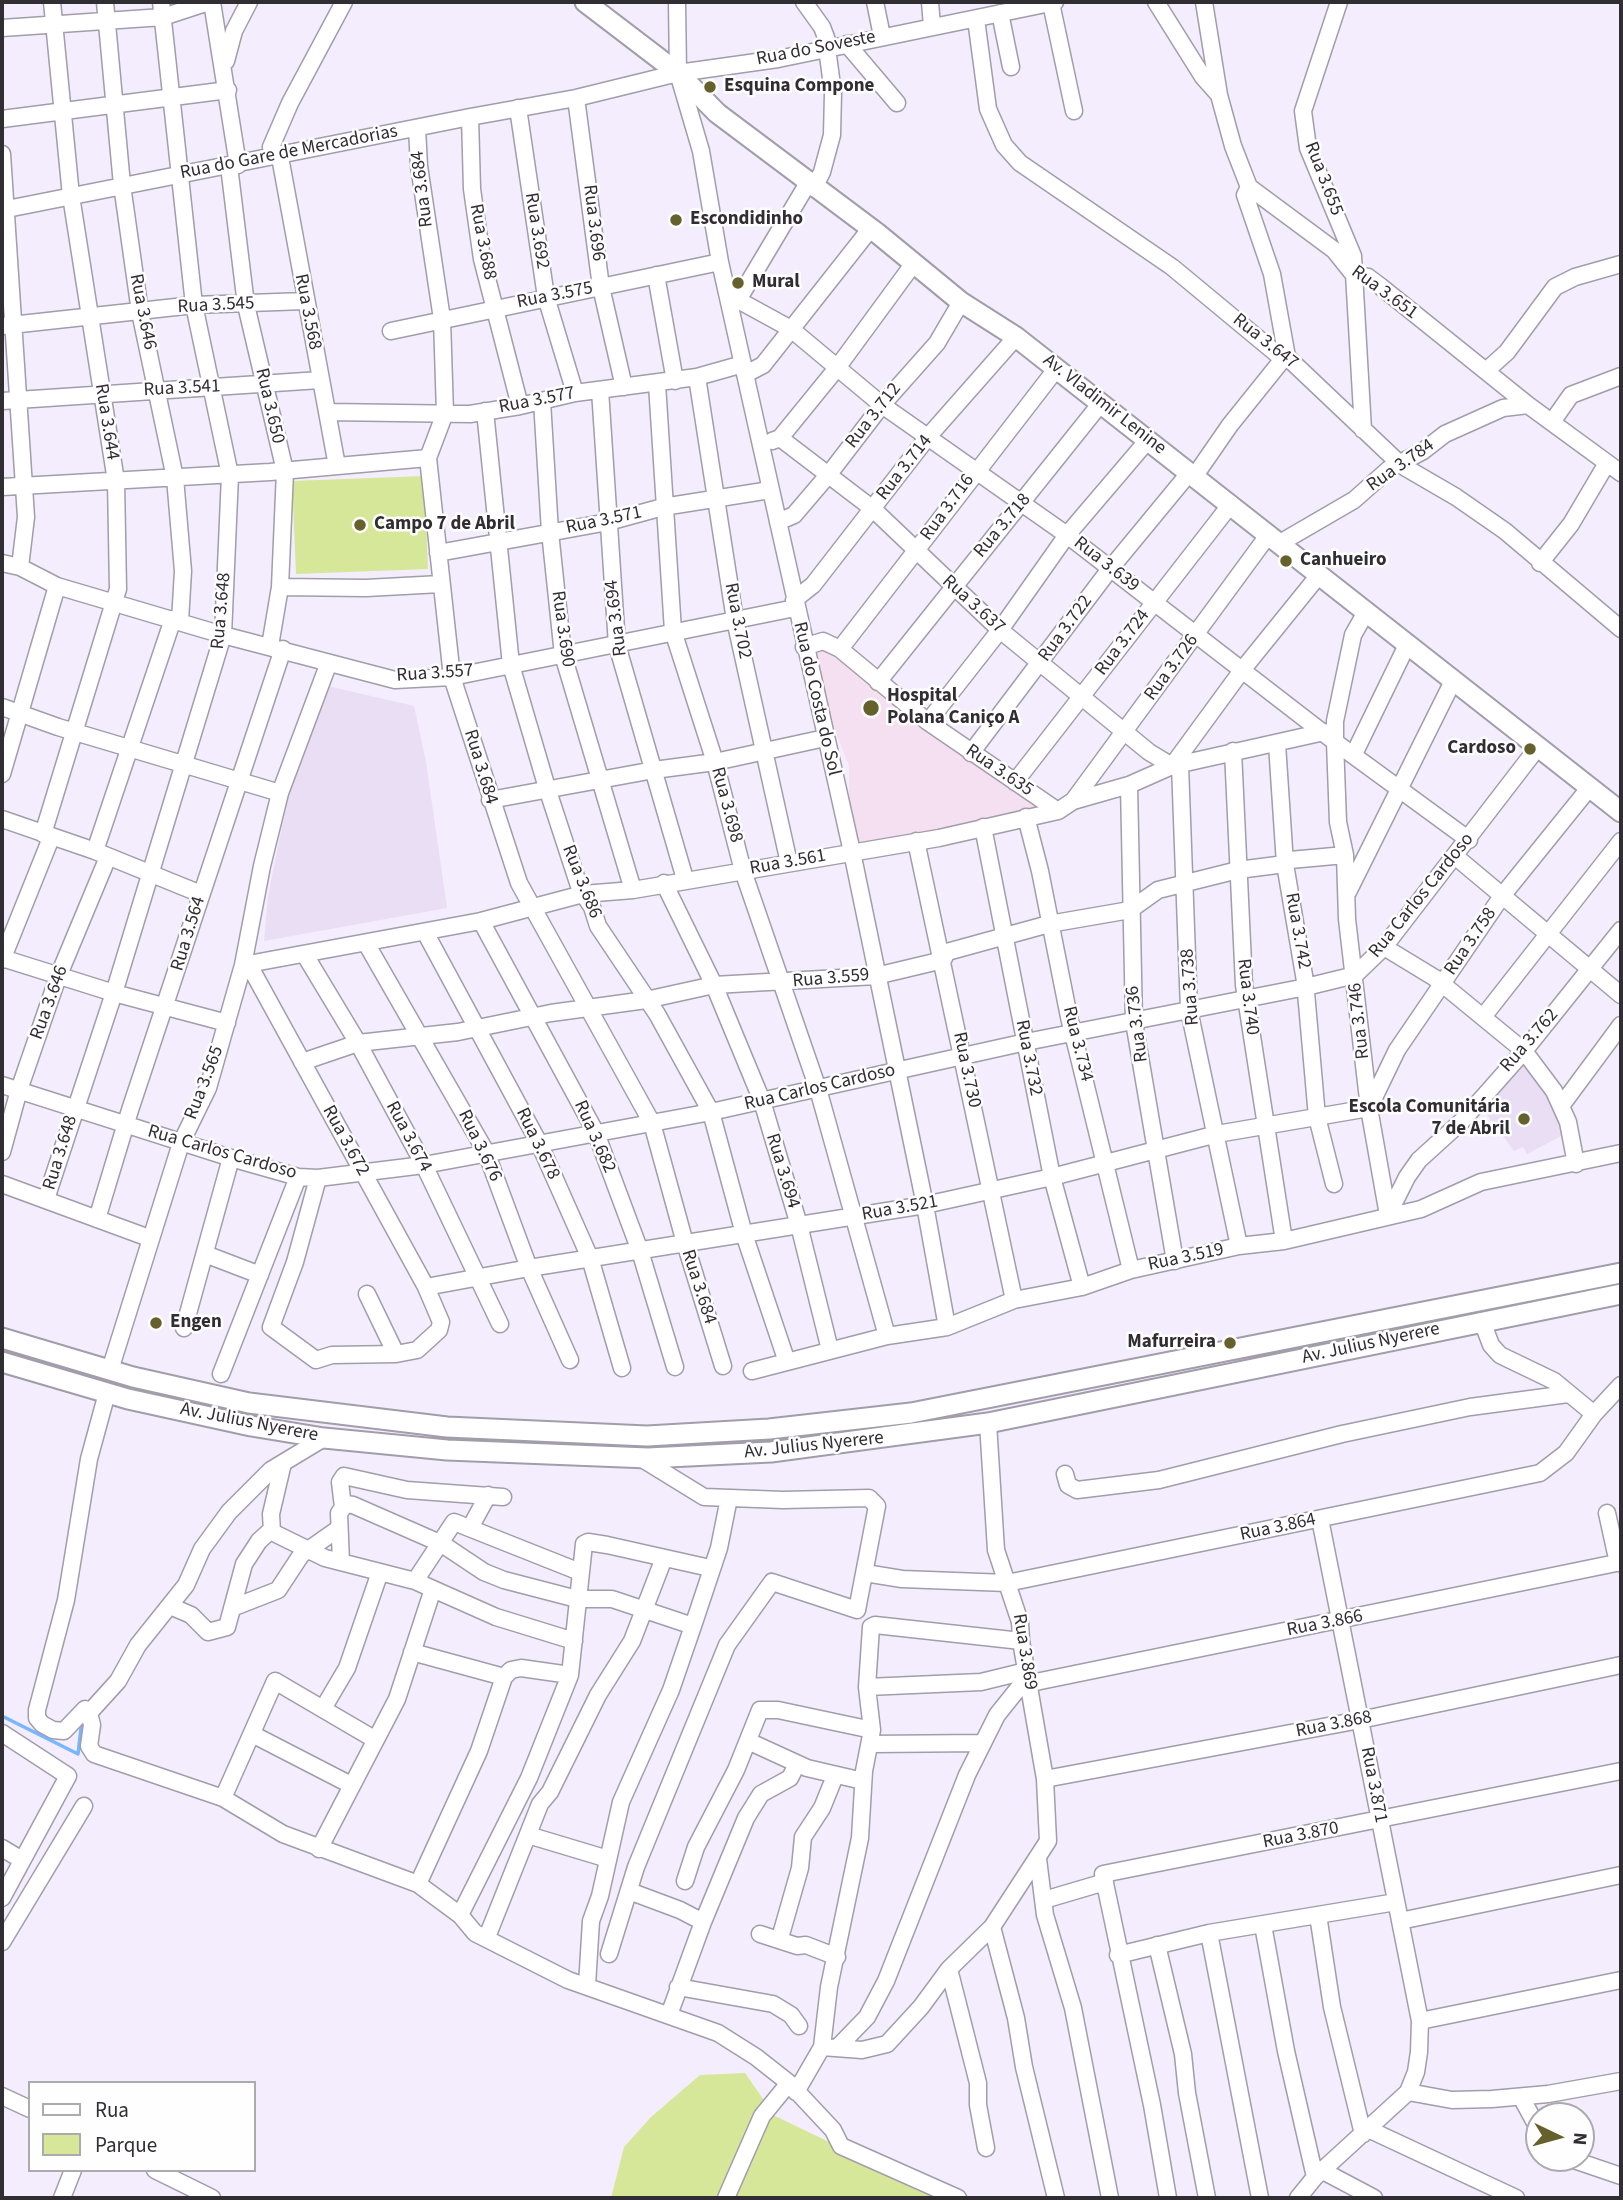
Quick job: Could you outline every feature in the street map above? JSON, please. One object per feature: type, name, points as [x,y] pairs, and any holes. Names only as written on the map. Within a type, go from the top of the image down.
[{"type":"main road","name":"Av. Vladimir Lenine","points":[[585,2],[678,73],[717,113],[871,228],[961,302],[1016,337],[1101,402],[1621,812]]},
{"type":"main road","name":"Av. Julius Nyerere","points":[[2,1338],[133,1377],[226,1398],[324,1413],[447,1427],[647,1436],[769,1429],[972,1402],[1621,1273]]},
{"type":"main road","name":"Av. Julius Nyerere","points":[[2,1362],[128,1399],[251,1426],[324,1438],[447,1450],[639,1457],[771,1452],[988,1423],[1621,1294]]},
{"type":"main road","points":[[1452,1306],[1457,1326]]},
{"type":"main road","points":[[128,1399],[133,1377]]},
{"type":"street","name":"Rua 3.644","points":[[2,959],[47,836],[118,589],[116,481],[88,318],[71,196],[52,2]]},
{"type":"street","name":"Rua 3.646","points":[[2,1153],[19,1090],[101,854],[128,746],[177,620],[183,569],[175,478],[140,312],[122,186],[105,2]]},
{"type":"street","points":[[2,28],[107,20],[211,2]]},
{"type":"street","name":"Rua 3.650","points":[[211,2],[228,90],[246,305],[285,471],[277,648]]},
{"type":"street","points":[[225,68],[229,46],[248,2]]},
{"type":"street","name":"Rua 3.568","points":[[337,466],[292,235],[280,157],[271,147],[344,2]]},
{"type":"street","name":"Rua do Costa do Sol","points":[[677,2],[678,73],[701,151],[720,262],[734,301],[769,490],[852,852],[925,1206],[947,1327]]},
{"type":"street","points":[[875,2],[881,36]]},
{"type":"street","points":[[930,2],[932,26]]},
{"type":"street","points":[[1053,2],[1074,111]]},
{"type":"street","name":"Rua do Soveste","points":[[576,98],[678,73],[778,59],[881,36],[976,19],[996,9],[1053,2]]},
{"type":"street","points":[[1156,2],[1203,77],[1219,95]]},
{"type":"street","points":[[1205,2],[1219,95],[1233,146],[1249,187],[1245,195],[1272,274],[1285,358]]},
{"type":"street","name":"Rua 3.655","points":[[1339,2],[1303,111],[1308,148],[1353,256],[1363,430]]},
{"type":"street","points":[[734,301],[822,172],[832,135],[829,48],[822,26],[807,3]]},
{"type":"street","name":"Rua 3.648","points":[[46,1199],[114,993],[223,635],[230,474],[194,305],[162,9]]},
{"type":"street","points":[[996,9],[1011,67]]},
{"type":"street","name":"Rua 3.647","points":[[976,19],[988,109],[1004,145],[1020,163],[1172,267],[1285,358],[1401,465],[1456,497],[1505,531],[1621,629]]},
{"type":"street","points":[[848,44],[897,103]]},
{"type":"street","points":[[2,119],[115,102],[228,90]]},
{"type":"street","name":"Rua do Gare de Mercadorias","points":[[5,210],[576,98]]},
{"type":"street","name":"Rua 3.696","points":[[576,98],[601,287],[624,387]]},
{"type":"street","name":"Rua 3.692","points":[[518,108],[546,297],[575,393]]},
{"type":"street","name":"Rua 3.688","points":[[470,117],[472,189],[482,258],[520,406]]},
{"type":"street","name":"Rua 3.684","points":[[417,128],[419,166],[442,319],[445,413],[428,458],[452,677],[490,800],[531,909],[652,1123],[685,1244],[723,1366]]},
{"type":"street","points":[[2,154],[10,400],[26,517],[20,567]]},
{"type":"street","name":"Rua 3.651","points":[[1249,187],[1334,250],[1354,275],[1368,277],[1528,405],[1621,473]]},
{"type":"street","points":[[745,369],[763,365],[871,228]]},
{"type":"street","name":"Rua 3.575","points":[[391,331],[720,262]]},
{"type":"street","points":[[762,445],[780,438],[837,368],[914,263]]},
{"type":"street","points":[[1487,370],[1507,352],[1555,288],[1576,277],[1621,264]]},
{"type":"street","points":[[656,275],[675,381]]},
{"type":"street","name":"Rua 3.545","points":[[7,326],[194,305],[305,301]]},
{"type":"street","name":"Rua 3.639","points":[[734,301],[791,329],[927,439],[1067,535],[1330,737],[1469,839]]},
{"type":"street","name":"Rua 3.712","points":[[778,522],[794,515],[829,474],[882,405],[937,343],[961,302]]},
{"type":"street","name":"Rua 3.714","points":[[795,604],[813,586],[927,439],[1016,337]]},
{"type":"street","name":"Rua 3.722","points":[[971,753],[1041,664],[1110,569],[1192,474],[1285,358]]},
{"type":"street","name":"Rua 3.716","points":[[840,649],[917,551],[974,471],[1057,368]]},
{"type":"street","name":"Rua 3.577","points":[[328,412],[485,411],[575,393],[657,384],[745,369]]},
{"type":"street","points":[[1552,422],[1571,395],[1621,376]]},
{"type":"street","name":"Rua 3.702","points":[[697,377],[735,620],[789,863]]},
{"type":"street","name":"Rua 3.541","points":[[10,400],[101,395],[158,388],[263,385],[320,380]]},
{"type":"street","name":"Rua 3.698","points":[[657,384],[673,631],[715,762],[743,871],[818,1089],[887,1336]]},
{"type":"street","name":"Rua 3.694","points":[[600,390],[617,645],[685,879]]},
{"type":"street","name":"Rua 3.690","points":[[542,401],[550,532],[563,655],[633,890]]},
{"type":"street","name":"Rua 3.718","points":[[878,682],[952,587],[1023,504],[1101,402]]},
{"type":"street","name":"Rua 3.784","points":[[1275,539],[1354,500],[1389,469],[1401,465],[1472,419],[1503,408],[1528,405]]},
{"type":"street","name":"Rua 3.686","points":[[485,411],[511,665],[547,788],[583,894],[592,907],[598,926],[657,1014],[711,1112],[744,1234],[787,1362]]},
{"type":"street","name":"Rua 3.637","points":[[780,438],[873,509],[1000,631],[1081,698],[1125,732],[1176,765]]},
{"type":"street","points":[[928,722],[1000,631],[1067,535],[1148,439]]},
{"type":"street","points":[[2,487],[285,471],[428,458]]},
{"type":"street","points":[[1540,563],[1571,524],[1607,463]]},
{"type":"street","name":"Rua 3.571","points":[[438,554],[608,522],[663,507],[769,490]]},
{"type":"street","name":"Rua 3.724","points":[[1014,782],[1231,504]]},
{"type":"street","name":"Rua 3.726","points":[[1073,800],[1197,634],[1275,539]]},
{"type":"street","name":"Rua 3.557","points":[[2,563],[20,567],[57,586],[114,603],[277,648],[328,665],[395,680],[452,677],[735,620],[795,604]]},
{"type":"street","points":[[1176,765],[1243,669],[1319,575]]},
{"type":"street","points":[[280,587],[366,588],[441,584]]},
{"type":"street","points":[[2,774],[57,586]]},
{"type":"street","name":"Rua 3.746","points":[[1366,612],[1350,646],[1330,737],[1338,826],[1345,855],[1369,1108],[1388,1215]]},
{"type":"street","points":[[804,647],[823,641],[840,649]]},
{"type":"street","points":[[1354,754],[1407,645]]},
{"type":"street","name":"Rua 3.564","points":[[97,1219],[239,782],[277,648]]},
{"type":"street","name":"Rua 3.635","points":[[840,649],[928,722],[1058,811]]},
{"type":"street","name":"Rua 3.565","points":[[110,1370],[149,1238],[181,1143],[208,1088],[243,965],[251,913],[280,793],[328,665]]},
{"type":"street","points":[[1347,894],[1452,681]]},
{"type":"street","points":[[2,707],[75,732],[280,793]]},
{"type":"street","name":"Rua 3.561","points":[[243,965],[481,921],[583,894],[633,890],[983,827],[1058,811],[1073,800],[1129,785],[1176,765],[1233,751],[1330,737]]},
{"type":"street","points":[[490,800],[600,779],[715,762],[824,738]]},
{"type":"street","name":"Rua 3.742","points":[[1277,744],[1285,864],[1306,987],[1317,1117],[1334,1184]]},
{"type":"street","name":"Rua Carlos Cardoso","points":[[2,1085],[231,1158],[298,1177],[318,1178],[424,1165],[711,1112],[1026,1042],[1306,987],[1355,975],[1384,947],[1538,747]]},
{"type":"street","name":"Rua 3.740","points":[[1233,751],[1246,999],[1284,1241]]},
{"type":"street","name":"Rua 3.738","points":[[1176,765],[1185,886],[1189,1010],[1239,1246]]},
{"type":"street","name":"Rua 3.736","points":[[1129,785],[1134,1021],[1175,1261]]},
{"type":"street","name":"Rua 3.758","points":[[1369,1108],[1397,1050],[1502,896],[1590,787]]},
{"type":"street","name":"Rua 3.734","points":[[1026,817],[1074,1034],[1107,1161],[1131,1270]]},
{"type":"street","points":[[2,820],[101,854],[201,894]]},
{"type":"street","name":"Rua 3.732","points":[[983,827],[1052,1177],[1082,1287]]},
{"type":"street","name":"Rua 3.730","points":[[916,841],[1014,1300]]},
{"type":"street","points":[[1483,1017],[1621,841]]},
{"type":"street","name":"Rua 3.559","points":[[302,1062],[358,1043],[475,1029],[587,1007],[646,1000],[714,985],[876,976],[943,960],[947,952],[1049,924],[1130,910],[1158,890],[1185,886],[1238,870],[1285,864],[1290,860],[1345,855]]},
{"type":"street","points":[[1455,857],[1621,995]]},
{"type":"street","name":"Rua 3.694","points":[[664,883],[714,985],[762,1101],[799,1225],[830,1350]]},
{"type":"street","name":"Rua 3.682","points":[[481,921],[596,1133],[640,1251],[675,1367]]},
{"type":"street","name":"Rua 3.762","points":[[1388,1215],[1407,1177],[1419,1160],[1462,1121],[1524,1051],[1621,930]]},
{"type":"street","name":"Rua 3.678","points":[[425,932],[538,1143],[590,1258],[622,1368]]},
{"type":"street","name":"Rua 3.676","points":[[366,943],[486,1152],[529,1268],[570,1360]]},
{"type":"street","points":[[1384,947],[1442,984],[1524,1051],[1554,1091],[1561,1106],[1568,1122],[1576,1164]]},
{"type":"street","name":"Rua 3.674","points":[[305,955],[358,1043],[424,1165],[500,1324]]},
{"type":"street","points":[[2,959],[227,1023]]},
{"type":"street","name":"Rua 3.672","points":[[243,965],[254,974],[426,1287],[441,1322],[439,1330],[417,1350],[396,1354]]},
{"type":"street","points":[[1561,1106],[1621,1025]]},
{"type":"street","name":"Rua 3.521","points":[[426,1287],[590,1258],[925,1206],[1158,1151],[1217,1134],[1369,1108]]},
{"type":"street","name":"Rua 3.519","points":[[752,1371],[887,1336],[947,1327],[1014,1300],[1082,1287],[1131,1270],[1239,1246],[1284,1241],[1421,1209],[1481,1182],[1621,1153]]},
{"type":"street","points":[[184,1328],[231,1158]]},
{"type":"street","points":[[221,1374],[298,1177]]},
{"type":"street","points":[[318,1178],[295,1262],[271,1327],[316,1360],[332,1355],[396,1354],[367,1294]]},
{"type":"street","points":[[2,1184],[149,1238]]},
{"type":"street","points":[[205,1254],[260,1275]]},
{"type":"street","points":[[1482,1321],[1500,1355],[1554,1381],[1594,1414],[1621,1385]]},
{"type":"street","points":[[107,1393],[89,1459],[65,1600],[37,1710],[37,1718],[42,1724],[53,1730],[64,1731],[80,1711],[85,1709],[92,1725],[89,1746],[94,1754],[223,1798],[284,1834],[418,1884],[460,1915],[475,1933],[568,1980],[669,2015],[733,2041],[792,2088],[833,2130],[841,2146],[958,2198]]},
{"type":"street","points":[[1065,1474],[1069,1485],[1077,1490],[1159,1480],[1342,1434],[1470,1407],[1568,1394]]},
{"type":"street","name":"Rua 3.864","points":[[865,1573],[902,1579],[1007,1583],[1548,1470],[1566,1453],[1594,1414]]},
{"type":"street","name":"Rua 3.869","points":[[988,1423],[995,1541],[1007,1583],[1018,1608],[1021,1641],[1045,1779],[1048,1841],[1038,1859]]},
{"type":"street","points":[[89,1713],[118,1681],[126,1663],[186,1585],[202,1549],[229,1513],[271,1470],[324,1438]]},
{"type":"street","points":[[609,1954],[629,1891],[685,1743],[727,1645],[764,1589],[772,1582],[855,1611],[859,1607],[877,1506],[873,1499],[704,1497],[639,1457]]},
{"type":"street","points":[[170,1605],[191,1615],[208,1632],[227,1627],[244,1564],[259,1541],[271,1530],[271,1514],[283,1463]]},
{"type":"street","points":[[341,1562],[338,1529],[342,1507],[340,1482],[344,1476],[407,1490],[496,1496],[470,1528]]},
{"type":"street","points":[[587,1985],[591,1921],[621,1802],[671,1690],[710,1568],[719,1548],[729,1498]]},
{"type":"street","points":[[342,1507],[353,1505],[442,1544],[484,1572],[531,1589],[577,1599],[611,1599],[693,1626]]},
{"type":"street","points":[[1607,1513],[1619,1563]]},
{"type":"street","name":"Rua 3.871","points":[[1320,1519],[1420,2021],[1416,2072],[1408,2092]]},
{"type":"street","points":[[415,1581],[442,1544],[453,1522],[580,1572]]},
{"type":"street","points":[[232,1608],[278,1590],[298,1558],[338,1529]]},
{"type":"street","points":[[271,1530],[309,1550],[341,1562],[415,1581],[496,1617],[574,1641]]},
{"type":"street","points":[[460,1915],[540,1750],[570,1675],[584,1544],[587,1542],[710,1568]]},
{"type":"street","points":[[487,1937],[540,1804],[550,1792],[563,1761],[646,1610],[664,1558]]},
{"type":"street","name":"Rua 3.866","points":[[867,1687],[981,1682],[1027,1676],[1340,1621],[1619,1563]]},
{"type":"street","points":[[324,1707],[347,1668],[380,1572]]},
{"type":"street","points":[[319,1849],[397,1699],[433,1589]]},
{"type":"street","points":[[830,2048],[829,1987],[860,1838],[863,1782],[872,1737],[867,1687],[872,1626],[1021,1641]]},
{"type":"street","points":[[412,1652],[504,1677]]},
{"type":"street","name":"Rua 3.868","points":[[1045,1779],[1360,1720],[1621,1665]]},
{"type":"street","points":[[418,1884],[479,1751],[504,1677],[511,1670],[521,1668],[570,1675]]},
{"type":"street","points":[[726,2198],[762,2116],[830,2048],[867,2017],[886,1981],[967,1775],[1004,1703],[1027,1676]]},
{"type":"street","points":[[223,1798],[275,1681],[324,1707],[374,1739]]},
{"type":"street","points":[[685,1881],[696,1847],[762,1710],[782,1711],[872,1737],[984,1742]]},
{"type":"street","points":[[2,1733],[68,1776],[2,1898]]},
{"type":"street","points":[[252,1734],[351,1785]]},
{"type":"street","points":[[748,1741],[797,1764],[863,1782]]},
{"type":"street","points":[[540,1750],[563,1761]]},
{"type":"street","points":[[669,2015],[703,1922],[746,1818],[761,1794],[790,1778],[797,1764]]},
{"type":"street","name":"Rua 3.870","points":[[1044,1900],[1104,1878],[1621,1771]]},
{"type":"street","points":[[780,1938],[800,1868],[803,1837],[822,1808],[835,1776]]},
{"type":"street","points":[[2,1942],[84,1806]]},
{"type":"street","points":[[528,1835],[608,1859]]},
{"type":"street","points":[[2,1847],[22,1860]]},
{"type":"street","points":[[830,2048],[874,2049],[887,2043],[921,2007],[949,1969],[992,1927],[1038,1859]]},
{"type":"street","points":[[1038,1859],[1044,1900],[1073,2008],[1110,2198]]},
{"type":"street","points":[[1400,1921],[1621,1875]]},
{"type":"street","points":[[1104,1878],[1118,1955],[1152,2105],[1168,2198]]},
{"type":"street","points":[[629,1891],[680,1910],[703,1922]]},
{"type":"street","points":[[1118,1955],[1209,1933],[1396,1902]]},
{"type":"street","points":[[1318,1915],[1332,2007],[1366,2132]]},
{"type":"street","points":[[1263,1925],[1286,2051],[1319,2174]]},
{"type":"street","points":[[992,1927],[1016,2018],[1024,2067],[1056,2198]]},
{"type":"street","points":[[1209,1933],[1260,2198]]},
{"type":"street","points":[[760,1934],[837,1957]]},
{"type":"street","points":[[1157,1945],[1183,2054],[1187,2093],[1207,2198]]},
{"type":"street","points":[[949,1969],[978,2083],[978,2105],[986,2148]]},
{"type":"street","points":[[1420,2021],[1621,1980]]},
{"type":"street","points":[[678,1987],[773,2004],[791,2015],[799,2026]]},
{"type":"street","points":[[1298,2198],[1319,2174],[1408,2092],[1452,2100],[1521,2097],[1621,2081]]},
{"type":"street","points":[[2,2096],[28,2108]]},
{"type":"street","points":[[1521,2097],[1525,2104]]},
{"type":"street","points":[[1366,2132],[1516,2198]]},
{"type":"street","points":[[1595,2167],[1621,2176]]},
{"type":"street","points":[[62,2198],[72,2172]]},
{"type":"street","points":[[159,2172],[212,2198]]},
{"type":"street","points":[[1319,2174],[1374,2198]]},
{"type":"shaded area","name":"Hospital Polana Caniço A","points":[[826,643],[1057,810],[849,852],[849,766],[803,647]]},
{"type":"shaded area","points":[[323,685],[414,706],[426,762],[447,908],[264,941],[268,896],[289,792]]},
{"type":"shaded area","name":"Escola Comunitária 7 de Abril","points":[[1528,1059],[1565,1134],[1527,1154],[1523,1147],[1514,1151],[1479,1104]]},
{"type":"green space","name":"Campo 7 de Abril","points":[[424,476],[428,569],[296,574],[292,481]]},
{"type":"green space","points":[[2,1341],[129,1384],[126,1390],[2,1354]]},
{"type":"green space","points":[[745,2073],[775,2116],[946,2198],[611,2198],[624,2147],[651,2117],[700,2075]]},
{"type":"waterway","points":[[2,1716],[78,1754],[82,1720]]},
{"type":"place","name":"Esquina Compone","points":[[710,87]]},
{"type":"place","name":"Escondidinho","points":[[676,220]]},
{"type":"place","name":"Mural","points":[[738,283]]},
{"type":"place","name":"Campo 7 de Abril","points":[[360,525]]},
{"type":"place","name":"Canhueiro","points":[[1286,561]]},
{"type":"place","name":"Hospital Polana Caniço A","points":[[871,708]]},
{"type":"place","name":"Cardoso","points":[[1530,749]]},
{"type":"place","name":"Escola Comunitária 7 de Abril","points":[[1524,1119]]},
{"type":"place","name":"Engen","points":[[156,1323]]},
{"type":"place","name":"Mafurreira","points":[[1230,1343]]}]
